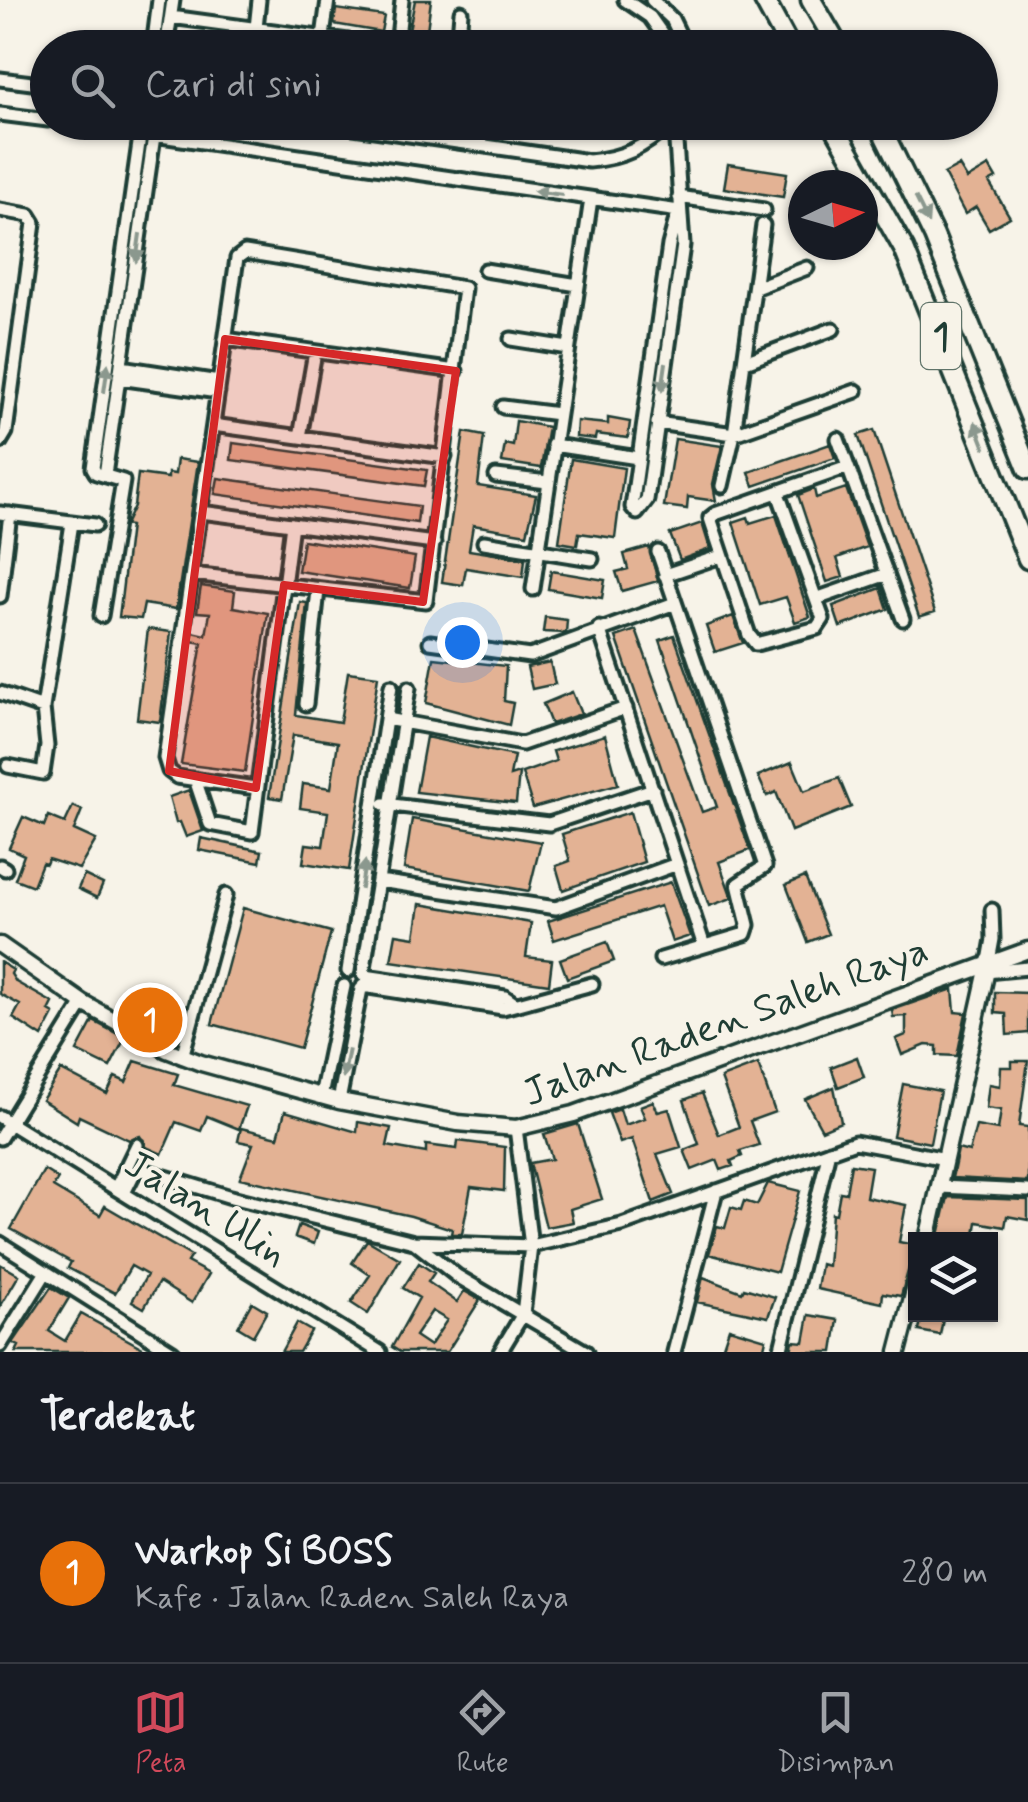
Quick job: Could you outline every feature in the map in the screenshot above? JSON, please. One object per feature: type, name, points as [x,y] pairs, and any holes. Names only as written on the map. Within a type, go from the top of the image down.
[{"type":"highway","points":[[764,0],[780,30]]},
{"type":"highway","points":[[811,0],[828,30]]},
{"type":"highway","name":"1","points":[[842,140],[904,249],[1028,558]]},
{"type":"highway","name":"1","points":[[887,140],[942,253],[1028,469]]},
{"type":"main road","name":"Jalan Raden Saleh Raya","points":[[0,945],[83,1002],[182,1057],[339,1101],[516,1128],[574,1114],[1028,950]]},
{"type":"main road","points":[[929,1232],[987,967]]},
{"type":"main road","points":[[898,1352],[908,1314]]},
{"type":"street","points":[[156,30],[160,0]]},
{"type":"street","points":[[168,30],[173,0]]},
{"type":"street","points":[[256,28],[259,0]]},
{"type":"street","points":[[323,30],[328,0]]},
{"type":"street","points":[[400,30],[402,0]]},
{"type":"street","points":[[625,0],[641,4],[659,30]]},
{"type":"street","points":[[652,0],[672,19],[677,30]]},
{"type":"street","points":[[460,30],[461,12]]},
{"type":"street","points":[[170,18],[271,30]]},
{"type":"street","points":[[0,78],[30,82]]},
{"type":"street","points":[[0,114],[30,118]]},
{"type":"street","points":[[101,616],[123,481],[93,468],[146,140]]},
{"type":"street","points":[[106,475],[147,140]]},
{"type":"street","points":[[222,140],[590,200],[764,210]]},
{"type":"street","points":[[440,140],[589,162],[631,154],[650,140]]},
{"type":"street","points":[[675,140],[683,245],[647,500],[638,513],[632,506],[638,458],[668,245],[679,204]]},
{"type":"street","points":[[533,589],[590,200]]},
{"type":"street","points":[[0,210],[29,215],[34,222],[6,375],[6,432],[0,442]]},
{"type":"street","points":[[722,486],[734,434],[763,225]]},
{"type":"street","points":[[192,574],[424,602],[464,288],[240,254],[225,339],[165,758],[172,774],[256,788]]},
{"type":"street","points":[[756,288],[807,268]]},
{"type":"street","points":[[486,270],[578,285]]},
{"type":"street","points":[[658,320],[672,321]]},
{"type":"street","points":[[744,362],[832,329]]},
{"type":"street","points":[[225,339],[456,372]]},
{"type":"street","points":[[511,339],[568,348]]},
{"type":"street","points":[[300,437],[314,352]]},
{"type":"street","points":[[120,372],[218,387]]},
{"type":"street","points":[[657,423],[734,434],[856,391]]},
{"type":"street","points":[[503,407],[558,414]]},
{"type":"street","points":[[213,425],[445,456]]},
{"type":"street","points":[[838,439],[903,619]]},
{"type":"street","points":[[553,445],[638,458]]},
{"type":"street","points":[[778,492],[823,619],[820,626],[756,644],[748,635],[710,518],[778,492],[848,467]]},
{"type":"street","points":[[496,476],[548,482]]},
{"type":"street","points":[[201,512],[434,543]]},
{"type":"street","points":[[0,596],[5,514],[95,525]]},
{"type":"street","points":[[8,766],[43,773],[47,746],[43,708],[72,523]]},
{"type":"street","points":[[195,779],[211,825],[249,832],[292,524]]},
{"type":"street","points":[[484,542],[592,559]]},
{"type":"street","points":[[658,552],[765,863],[763,872],[738,886],[747,931],[660,959]]},
{"type":"street","points":[[666,575],[721,556]]},
{"type":"street","points":[[816,599],[887,574]]},
{"type":"street","points":[[306,704],[318,590]]},
{"type":"street","points":[[430,642],[525,656],[675,603]]},
{"type":"street","points":[[599,628],[704,946]]},
{"type":"street","points":[[322,1096],[348,971],[390,686]]},
{"type":"street","points":[[339,1101],[363,981],[409,688]]},
{"type":"street","points":[[0,693],[43,708]]},
{"type":"street","points":[[386,720],[522,744],[626,708]]},
{"type":"street","points":[[374,803],[548,824],[652,790]]},
{"type":"street","points":[[378,881],[556,908],[678,864]]},
{"type":"street","points":[[182,1057],[226,895]]},
{"type":"street","points":[[992,910],[987,967],[1028,968]]},
{"type":"street","points":[[348,971],[363,981],[503,1008],[592,984]]},
{"type":"street","points":[[344,986],[352,991],[363,981]]},
{"type":"street","points":[[0,1138],[5,1120],[83,1002]]},
{"type":"street","name":"Jalan Ulin","points":[[5,1120],[377,1351]]},
{"type":"street","points":[[500,1352],[523,1314],[530,1246],[516,1128]]},
{"type":"street","points":[[120,1191],[134,1173],[142,1170],[231,1197],[414,1242],[530,1246],[622,1225],[828,1150],[866,1142],[946,1159]]},
{"type":"street","points":[[120,1191],[137,1145]]},
{"type":"street","points":[[780,1352],[828,1150]]},
{"type":"street","points":[[940,1187],[1028,1192]]},
{"type":"street","points":[[674,1352],[716,1190]]},
{"type":"street","points":[[414,1242],[457,1276],[586,1352]]},
{"type":"street","points":[[0,1243],[173,1352]]},
{"type":"street","points":[[0,1346],[46,1272]]},
{"type":"highlighted area","points":[[225,339],[456,371],[423,602],[284,585],[256,788],[169,771]]},
{"type":"building","points":[[415,0],[431,0],[427,30],[409,30]]},
{"type":"building","points":[[336,9],[384,16],[381,30],[334,24]]},
{"type":"building","points":[[728,164],[787,173],[783,197],[724,188]]},
{"type":"building","points":[[959,166],[967,179],[989,166],[996,178],[989,182],[1010,217],[989,229],[976,207],[965,214],[944,174]]},
{"type":"building","points":[[608,418],[630,422],[628,438],[596,434],[595,439],[576,437],[577,421],[608,424]]},
{"type":"building","points":[[516,421],[548,427],[541,468],[502,462],[505,444],[513,446]]},
{"type":"building","points":[[874,430],[935,612],[919,617],[858,435]]},
{"type":"building","points":[[464,432],[484,436],[478,486],[536,495],[527,534],[473,525],[469,550],[525,559],[523,577],[466,568],[463,585],[442,582]]},
{"type":"building","points":[[675,439],[722,446],[713,484],[716,501],[688,497],[687,509],[664,506]]},
{"type":"building","points":[[233,443],[427,470],[424,486],[231,460]]},
{"type":"building","points":[[830,444],[835,458],[754,486],[749,472]]},
{"type":"building","points":[[177,459],[198,462],[176,609],[144,604],[141,619],[119,617],[130,526],[125,525],[134,506],[138,474],[168,478],[168,473],[175,474]]},
{"type":"building","points":[[571,459],[624,468],[615,538],[579,533],[577,545],[559,542]]},
{"type":"building","points":[[218,478],[419,506],[417,523],[215,494]]},
{"type":"building","points":[[846,488],[867,547],[837,558],[843,577],[827,582],[798,495],[814,489],[816,498]]},
{"type":"building","points":[[776,515],[810,617],[795,622],[786,597],[760,605],[733,522],[748,517],[750,523]]},
{"type":"building","points":[[702,523],[710,549],[680,560],[670,534]]},
{"type":"building","points":[[303,540],[415,557],[410,588],[298,571]]},
{"type":"building","points":[[649,547],[658,581],[622,591],[616,572],[628,569],[624,554]]},
{"type":"building","points":[[551,571],[605,580],[602,598],[548,589]]},
{"type":"building","points":[[201,586],[235,591],[233,607],[268,613],[245,772],[181,764],[202,643],[191,641],[193,632],[206,635],[210,613],[197,612]]},
{"type":"building","points":[[881,588],[888,609],[840,627],[833,606]]},
{"type":"building","points":[[300,602],[307,603],[296,715],[340,722],[348,672],[378,676],[349,870],[303,863],[306,844],[323,846],[328,812],[300,808],[303,784],[331,788],[338,742],[293,735],[282,799],[269,797]]},
{"type":"building","points":[[733,616],[743,643],[715,652],[706,626]]},
{"type":"building","points":[[545,617],[567,620],[566,633],[543,632]]},
{"type":"building","points":[[148,629],[171,632],[160,722],[137,719]]},
{"type":"building","points":[[636,630],[702,812],[717,807],[660,640],[674,635],[750,850],[719,862],[732,898],[709,906],[616,637]]},
{"type":"building","points":[[434,658],[506,666],[504,701],[513,703],[509,725],[426,703]]},
{"type":"building","points":[[550,662],[555,684],[532,689],[527,667]]},
{"type":"building","points":[[572,692],[581,714],[551,724],[543,704]]},
{"type":"building","points":[[605,735],[618,784],[533,808],[522,773],[556,761],[553,751]]},
{"type":"building","points":[[426,737],[514,756],[510,776],[519,773],[516,803],[416,792]]},
{"type":"building","points":[[792,762],[804,791],[839,778],[851,807],[791,831],[776,792],[767,796],[758,776]]},
{"type":"building","points":[[189,790],[203,831],[186,837],[180,822],[176,823],[169,797]]},
{"type":"building","points":[[73,806],[82,810],[74,830],[96,840],[79,869],[48,859],[46,864],[42,863],[33,886],[15,879],[24,855],[9,848],[23,817],[44,826],[48,816],[65,823]]},
{"type":"building","points":[[630,812],[644,862],[563,890],[556,866],[570,861],[562,834]]},
{"type":"building","points":[[412,819],[541,842],[529,891],[404,869]]},
{"type":"building","points":[[201,838],[262,851],[260,862],[199,850]]},
{"type":"building","points":[[84,875],[103,884],[97,898],[78,889]]},
{"type":"building","points":[[805,877],[828,934],[808,942],[786,885]]},
{"type":"building","points":[[671,882],[690,936],[672,942],[660,906],[554,940],[548,921]]},
{"type":"building","points":[[420,904],[531,923],[526,957],[552,960],[549,984],[391,961],[396,934],[415,937]]},
{"type":"building","points":[[243,908],[331,932],[300,1048],[212,1024]]},
{"type":"building","points":[[607,942],[614,961],[567,978],[560,959]]},
{"type":"building","points":[[0,962],[13,970],[16,982],[53,1003],[49,1011],[54,1014],[42,1037],[13,1018],[20,1005],[0,994]]},
{"type":"building","points":[[953,989],[955,1012],[966,1013],[957,1056],[937,1055],[937,1046],[926,1045],[902,1055],[896,1039],[906,1035],[906,1016],[893,1017],[892,1010]]},
{"type":"building","points":[[995,992],[1028,993],[1028,1033],[1007,1035],[1006,1014],[995,1013]]},
{"type":"building","points":[[93,1021],[125,1038],[110,1067],[77,1051]]},
{"type":"building","points":[[857,1057],[864,1077],[838,1087],[831,1067]]},
{"type":"building","points":[[135,1061],[178,1074],[174,1085],[247,1106],[239,1129],[207,1116],[201,1131],[176,1122],[162,1154],[146,1147],[140,1136],[129,1140],[79,1116],[77,1122],[42,1100],[61,1070],[107,1094],[115,1077],[126,1082]]},
{"type":"building","points":[[1012,1061],[1028,1061],[1019,1126],[1028,1127],[1028,1182],[952,1178],[958,1149],[969,1152],[976,1126],[998,1130],[1001,1110],[986,1108],[989,1084],[1000,1086],[1001,1067],[1012,1067]]},
{"type":"building","points":[[758,1064],[775,1112],[750,1121],[759,1145],[740,1151],[742,1156],[731,1161],[733,1166],[721,1170],[717,1160],[692,1170],[684,1150],[699,1144],[684,1100],[702,1093],[719,1135],[739,1127],[721,1078]]},
{"type":"building","points":[[903,1084],[940,1091],[930,1143],[893,1136]]},
{"type":"building","points":[[834,1087],[841,1122],[822,1130],[805,1099]]},
{"type":"building","points":[[653,1101],[658,1112],[669,1109],[681,1147],[657,1154],[673,1194],[653,1202],[632,1139],[620,1143],[609,1113],[620,1109],[625,1125],[645,1118],[640,1106]]},
{"type":"building","points":[[285,1111],[357,1132],[358,1122],[391,1128],[387,1146],[426,1153],[426,1145],[457,1149],[458,1141],[505,1147],[504,1191],[471,1187],[462,1234],[451,1234],[452,1229],[411,1216],[240,1178],[253,1144],[238,1141],[241,1128],[278,1137]]},
{"type":"building","points":[[578,1124],[602,1199],[570,1209],[573,1222],[546,1227],[530,1163],[552,1159],[544,1134]]},
{"type":"building","points":[[851,1164],[871,1167],[866,1197],[906,1205],[899,1242],[908,1244],[908,1271],[901,1296],[883,1293],[882,1303],[817,1289],[821,1264],[828,1266],[832,1213],[836,1214],[840,1192],[846,1193]]},
{"type":"building","points":[[44,1170],[58,1179],[53,1187],[100,1215],[105,1206],[191,1256],[187,1262],[209,1274],[192,1303],[159,1282],[144,1308],[132,1301],[147,1275],[131,1266],[115,1293],[68,1268],[71,1262],[11,1229]]},
{"type":"building","points":[[768,1183],[800,1191],[777,1272],[709,1254],[717,1226],[725,1228],[731,1207],[741,1210],[744,1201],[757,1205]]},
{"type":"building","points":[[948,1197],[1028,1200],[1028,1220],[1007,1216],[1005,1227],[977,1222],[975,1232],[940,1232]]},
{"type":"building","points":[[299,1225],[318,1232],[314,1244],[295,1237]]},
{"type":"building","points":[[367,1240],[400,1259],[368,1314],[351,1303],[370,1275],[352,1263]]},
{"type":"building","points":[[419,1263],[434,1273],[428,1282],[457,1302],[464,1291],[480,1300],[447,1352],[400,1352],[392,1347],[419,1298],[403,1288]],"holes":[[[432,1311],[447,1320],[430,1346],[415,1336]]]},
{"type":"building","points":[[0,1264],[19,1275],[0,1307]]},
{"type":"building","points":[[703,1277],[742,1292],[744,1288],[775,1297],[768,1317],[697,1302]]},
{"type":"building","points":[[51,1287],[69,1298],[49,1331],[65,1341],[81,1314],[150,1352],[16,1352],[19,1346],[13,1343]]},
{"type":"building","points":[[252,1302],[267,1311],[253,1336],[238,1327]]},
{"type":"building","points":[[809,1315],[838,1320],[833,1352],[791,1352],[793,1341],[804,1342]]},
{"type":"building","points":[[921,1322],[942,1322],[940,1335],[919,1331]]},
{"type":"building","points":[[297,1323],[311,1331],[299,1352],[281,1352]]},
{"type":"building","points":[[729,1328],[766,1339],[763,1352],[723,1346]]},
{"type":"place","name":"Warkop Si BOSS","points":[[150,1020]]}]
